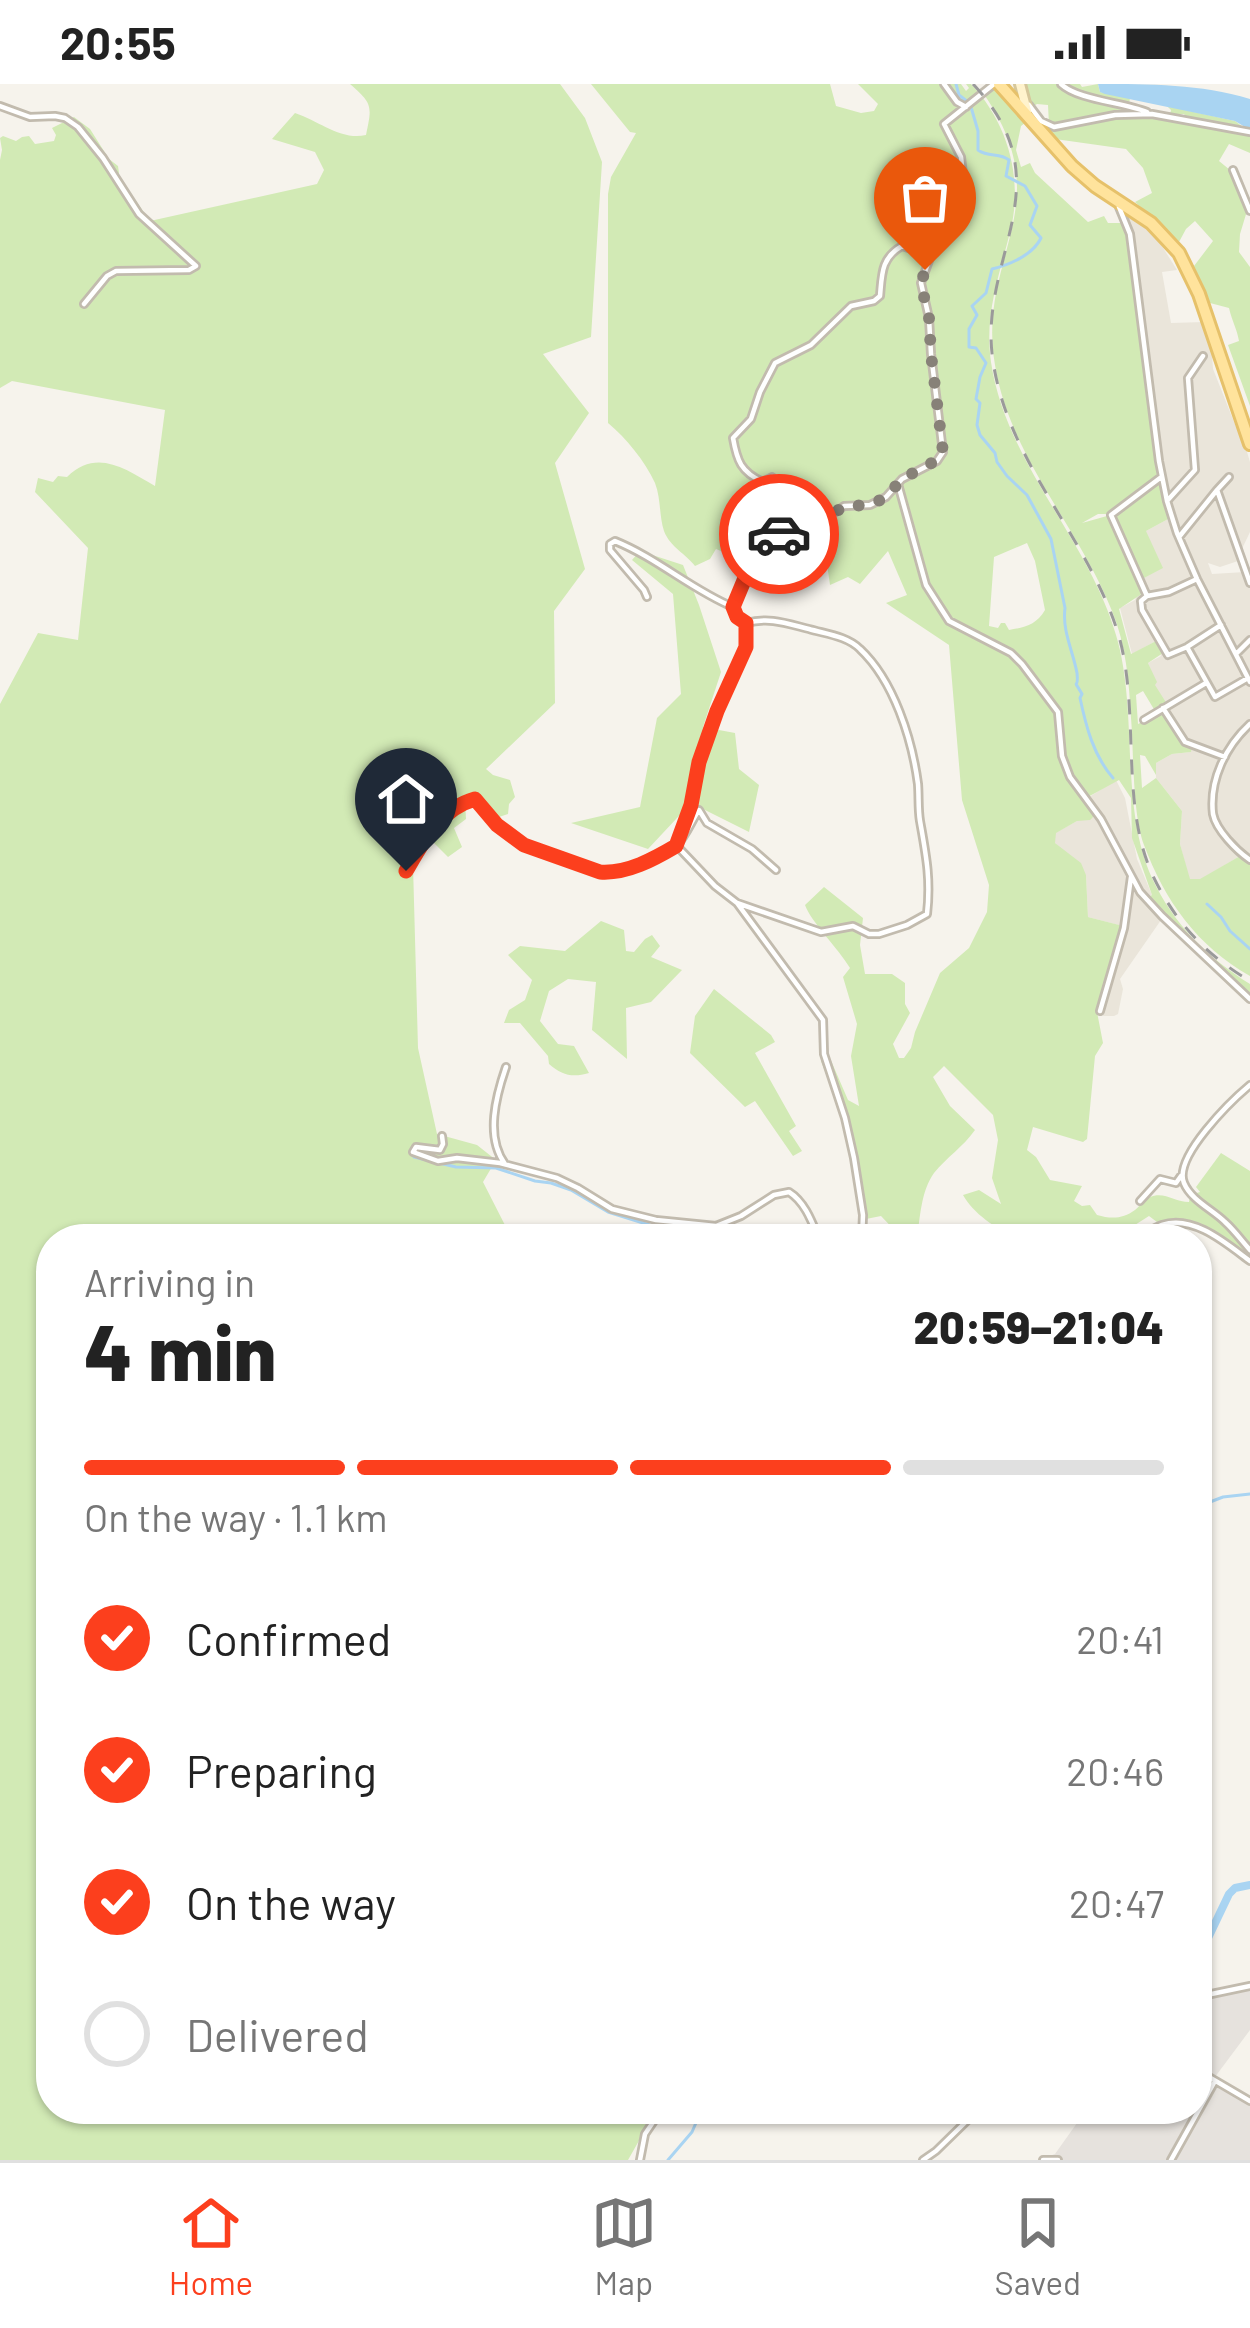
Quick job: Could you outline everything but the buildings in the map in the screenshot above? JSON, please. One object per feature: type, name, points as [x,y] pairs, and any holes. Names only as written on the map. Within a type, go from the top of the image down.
[{"type":"main road","points":[[996,84],[1080,174],[1161,231],[1186,265],[1250,444]]},
{"type":"main road","points":[[1019,86],[1031,119]]},
{"type":"street","points":[[944,84],[966,107]]},
{"type":"street","points":[[736,903],[821,932],[854,926],[879,934],[927,914],[929,865],[917,782],[894,700],[878,672],[861,649],[844,639],[772,619],[746,623],[733,607],[751,550],[762,534],[785,534],[823,521],[844,506],[870,505],[943,452],[921,284],[963,175],[961,157],[944,124],[996,84]]},
{"type":"street","points":[[1061,84],[1072,93],[1152,114]]},
{"type":"street","points":[[1019,86],[1037,117],[1054,127],[1114,115],[1152,114],[1250,132]]},
{"type":"street","points":[[0,106],[35,118],[58,116],[78,128],[139,214],[196,266],[116,271],[84,304]]},
{"type":"street","points":[[1232,170],[1250,212]]},
{"type":"street","points":[[1124,207],[1167,501],[1197,578],[1249,680],[1215,697],[1187,647]]},
{"type":"street","points":[[772,477],[763,482],[747,474],[733,438],[751,418],[775,363],[812,345],[851,306],[880,296],[884,264],[897,249],[931,255]]},
{"type":"street","points":[[1167,501],[1196,470],[1188,378],[1203,356]]},
{"type":"street","points":[[1147,596],[1111,515],[1162,477]]},
{"type":"street","points":[[1179,537],[1229,477]]},
{"type":"street","points":[[898,484],[926,585],[949,621],[1011,652],[1046,695],[1058,712],[1064,765],[1101,819],[1140,892],[1250,999]]},
{"type":"street","points":[[1217,490],[1250,583]]},
{"type":"street","points":[[647,597],[610,544],[615,541],[630,547],[733,607]]},
{"type":"street","points":[[1197,578],[1169,592],[1147,596],[1140,604],[1165,653],[1173,654],[1221,625]]},
{"type":"street","points":[[676,846],[705,745],[746,647],[746,623]]},
{"type":"street","points":[[1236,654],[1250,640]]},
{"type":"street","points":[[1144,720],[1206,683]]},
{"type":"street","points":[[1163,708],[1185,742],[1225,757]]},
{"type":"street","points":[[1250,724],[1236,737],[1214,789],[1214,818],[1250,860]]},
{"type":"street","points":[[406,871],[450,808],[475,799],[497,825],[524,845],[600,872],[631,868],[676,846],[699,810],[707,823],[752,849],[776,871]]},
{"type":"street","points":[[676,846],[736,903],[823,1020],[824,1054],[845,1118],[863,1224]]},
{"type":"street","points":[[1100,1011],[1126,919],[1131,877]]},
{"type":"street","points":[[505,1164],[499,1156],[494,1114],[506,1067]]},
{"type":"street","points":[[1180,1183],[1201,1136],[1250,1084]]},
{"type":"street","points":[[442,1136],[440,1150],[416,1147],[413,1152],[438,1161],[457,1158],[505,1164],[568,1182],[611,1209],[675,1224]]},
{"type":"street","points":[[1140,1201],[1160,1179],[1180,1183],[1226,1222],[1250,1250]]},
{"type":"street","points":[[723,1224],[789,1192],[812,1224]]},
{"type":"street","points":[[1212,1235],[1250,1261]]},
{"type":"street","points":[[1212,1994],[1250,1986]]},
{"type":"street","points":[[1212,2078],[1250,2102]]},
{"type":"street","points":[[1212,2085],[1215,2080]]},
{"type":"street","points":[[640,2160],[644,2134],[651,2124]]},
{"type":"street","points":[[923,2160],[963,2124]]},
{"type":"street","points":[[1171,2160],[1191,2124]]},
{"type":"street","points":[[1043,2160],[1057,2159]]},
{"type":"shaded area","points":[[1127,214],[1153,232],[1177,270],[1162,272],[1171,323],[1204,322],[1213,369],[1250,462],[1250,532],[1241,560],[1220,567],[1208,563],[1212,574],[1245,572],[1250,588],[1250,860],[1240,856],[1200,880],[1189,879],[1180,844],[1182,811],[1156,778],[1156,763],[1172,754],[1190,752],[1192,747],[1181,736],[1154,684],[1148,663],[1161,656],[1156,641],[1132,654],[1120,608],[1135,600],[1142,579],[1146,531],[1170,518],[1178,527],[1161,464]]},
{"type":"shaded area","points":[[1116,780],[1152,895],[1144,899],[1161,920],[1120,979],[1118,1014],[1103,1016],[1105,993],[1126,927],[1088,917],[1086,875],[1055,843],[1055,833],[1077,821],[1086,799]]},
{"type":"shaded area","points":[[1250,1990],[1250,2030],[1212,2081],[1212,1996]]},
{"type":"shaded area","points":[[1212,2081],[1250,2104],[1250,2160],[1038,2160],[1055,2154],[1076,2124],[1212,2124]]},
{"type":"green space","points":[[350,84],[560,84],[585,118],[602,162],[591,337],[543,354],[589,413],[555,463],[585,569],[554,611],[555,703],[486,769],[510,780],[515,797],[508,814],[493,819],[477,798],[465,801],[466,819],[454,828],[462,847],[448,857],[425,837],[413,865],[418,1048],[437,1134],[477,1145],[496,1160],[483,1182],[504,1224],[36,1224],[36,2124],[648,2124],[628,2160],[0,2160],[0,704],[38,633],[78,640],[88,548],[35,492],[38,478],[53,482],[58,476],[67,477],[78,468],[100,463],[122,468],[155,486],[165,410],[12,381],[0,388],[0,138],[16,141],[29,136],[35,144],[54,141],[52,128],[74,117],[90,129],[118,166],[114,179],[126,187],[150,221],[317,184],[324,170],[315,152],[272,139],[295,113],[339,133],[366,135],[369,106]]},
{"type":"green space","points":[[591,84],[830,84],[836,106],[861,113],[874,111],[878,104],[858,84],[961,84],[966,91],[966,84],[971,84],[994,115],[1009,151],[1015,189],[990,327],[991,362],[1000,399],[1030,468],[1087,566],[1116,635],[1127,695],[1136,820],[1152,878],[1193,939],[1250,984],[1250,998],[1147,898],[1152,895],[1132,838],[1131,798],[1119,780],[1086,798],[1096,814],[1056,833],[1055,843],[1081,863],[1088,917],[1123,926],[1097,1012],[1103,1043],[1095,1056],[1087,1139],[1083,1142],[1033,1127],[1027,1150],[1050,1180],[1082,1186],[1074,1201],[1112,1218],[1130,1213],[1155,1195],[1189,1202],[1190,1195],[1200,1192],[1196,1187],[1221,1153],[1250,1171],[1250,1258],[1212,1232],[1212,1224],[1157,1222],[1149,1216],[1136,1224],[993,1224],[963,1195],[979,1190],[1001,1204],[992,1178],[998,1140],[993,1115],[944,1066],[933,1077],[950,1106],[975,1130],[930,1180],[919,1224],[889,1224],[881,1216],[861,1220],[845,1123],[821,1061],[829,1056],[848,1100],[859,1106],[851,1056],[857,1024],[843,977],[850,968],[805,905],[824,887],[863,918],[860,945],[865,974],[892,974],[905,983],[910,1013],[893,1044],[899,1058],[904,1058],[940,973],[969,948],[987,912],[989,885],[962,800],[949,645],[886,603],[907,595],[888,551],[860,584],[848,577],[830,585],[824,543],[772,537],[746,518],[726,523],[720,536],[736,541],[733,556],[716,549],[710,559],[695,566],[667,537],[651,475],[635,450],[608,423],[608,194],[611,177],[636,133],[630,132]],"holes":[[[1027,543],[1045,610],[1030,624],[1015,629],[1009,630],[1005,623],[998,628],[989,626],[994,557]]]},
{"type":"green space","points":[[1021,84],[1098,84],[1100,92],[1130,98],[1129,104],[1152,114],[1188,119],[1184,114],[1170,115],[1167,106],[1235,121],[1250,132],[1250,153],[1229,144],[1219,161],[1230,170],[1247,211],[1239,252],[1250,267],[1250,406],[1228,345],[1239,341],[1229,308],[1210,303],[1194,266],[1213,241],[1195,221],[1179,242],[1135,202],[1152,193],[1143,168],[1126,149],[1055,139],[1039,122],[1049,125],[1048,105],[1030,108]]},
{"type":"green space","points":[[991,87],[1022,114],[1035,133],[1025,123],[1021,126],[1016,150],[1021,167],[1030,163],[1088,222],[1104,216],[1108,223],[1124,223],[1146,357],[1158,472],[1156,479],[1108,514],[1082,523],[1107,516],[1143,593],[1119,609],[1131,654],[1156,641],[1163,653],[1148,663],[1167,704],[1155,711],[1143,691],[1136,695],[1138,724],[1164,711],[1179,739],[1192,747],[1191,752],[1172,754],[1156,763],[1156,775],[1140,755],[1142,788],[1156,778],[1182,811],[1180,844],[1190,879],[1200,879],[1240,856],[1250,864],[1250,976],[1199,936],[1152,865],[1137,816],[1128,677],[1117,624],[1098,580],[1030,461],[1003,398],[992,327],[1017,200],[1016,168],[1005,133],[983,93]]},
{"type":"green space","points":[[1156,483],[1161,485],[1170,518],[1146,531],[1163,568],[1142,579],[1113,519]]},
{"type":"green space","points":[[640,551],[683,565],[699,605],[721,672],[703,727],[735,733],[739,769],[759,785],[749,832],[691,803],[648,849],[571,823],[640,807],[657,718],[681,694],[673,594],[632,560]]},
{"type":"green space","points":[[601,921],[624,930],[626,951],[634,952],[652,935],[660,946],[651,957],[682,970],[651,1002],[626,1008],[627,1059],[592,1030],[596,982],[568,979],[549,991],[540,1021],[558,1044],[574,1046],[589,1073],[568,1074],[549,1064],[548,1056],[520,1023],[504,1023],[509,1010],[525,1000],[532,980],[508,955],[520,946],[565,951]]},
{"type":"green space","points":[[714,989],[775,1042],[755,1053],[796,1126],[789,1131],[802,1151],[793,1156],[755,1101],[745,1107],[690,1053],[695,1016]]},
{"type":"water","points":[[1098,84],[1194,88],[1250,99],[1250,130],[1235,121],[1105,94]]},
{"type":"waterway","points":[[956,84],[959,95],[968,102]]},
{"type":"waterway","points":[[971,107],[978,150],[1009,160],[1006,176],[1025,186],[1037,206],[1030,225],[1041,238],[1026,254],[992,269],[986,293],[972,306],[977,315],[969,329],[969,347],[976,348],[986,363],[976,399],[980,403],[977,425],[997,462],[1027,495],[1051,539],[1085,719],[1095,750],[1113,778]]},
{"type":"waterway","points":[[1207,904],[1250,949]]},
{"type":"waterway","points":[[414,1157],[456,1167],[496,1168],[551,1183],[608,1212],[646,1224]]},
{"type":"waterway","points":[[1212,1501],[1250,1494]]},
{"type":"waterway","points":[[1212,1930],[1229,1894],[1250,1885]]},
{"type":"waterway","points":[[668,2160],[695,2124]]},
{"type":"railway","points":[[973,84],[1000,120],[1014,155],[1012,221],[991,323],[1001,398],[1031,467],[1105,598],[1118,633],[1128,693],[1136,818],[1153,876],[1193,936],[1250,981]]},
{"type":"way so far","points":[[779,534],[823,521],[844,506],[870,505],[886,497],[902,479],[943,452],[921,284],[925,270]]},
{"type":"route","points":[[406,871],[450,808],[475,799],[497,825],[524,845],[600,872],[631,868],[676,846],[691,805],[699,762],[746,647],[746,623],[733,607],[736,595],[755,540],[762,534],[779,534]]}]
